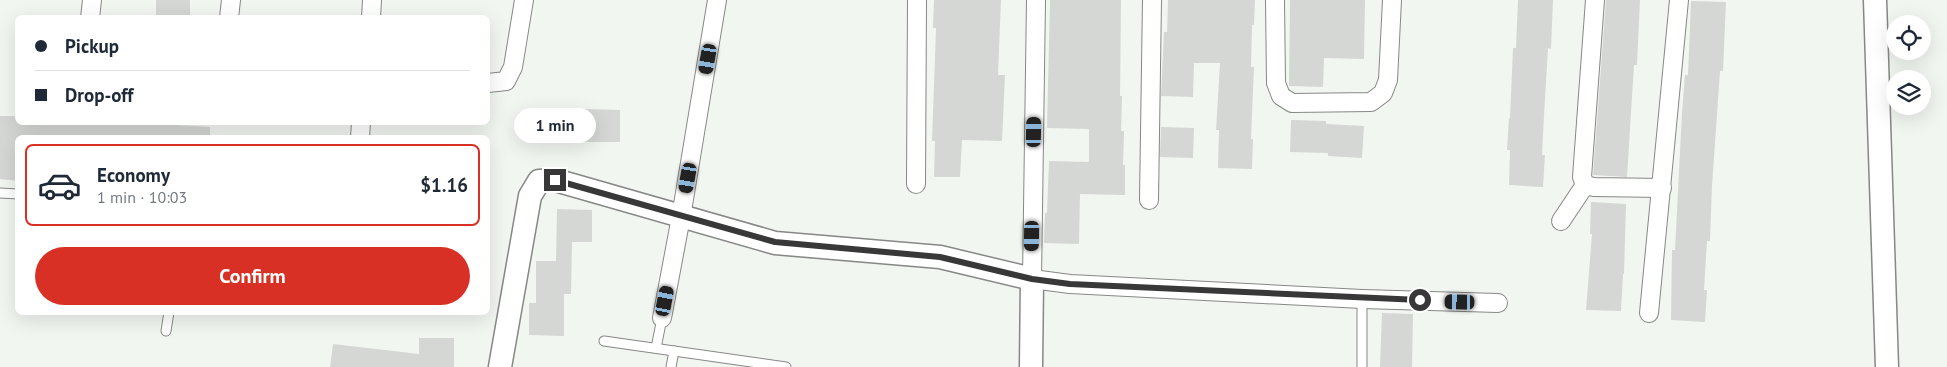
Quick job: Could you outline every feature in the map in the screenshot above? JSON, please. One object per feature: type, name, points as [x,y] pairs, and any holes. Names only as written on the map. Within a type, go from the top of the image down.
[{"type":"street","points":[[90,15],[92,0]]},
{"type":"street","points":[[229,15],[231,0]]},
{"type":"street","points":[[371,15],[372,0]]},
{"type":"street","points":[[490,83],[506,81],[513,67],[524,0]]},
{"type":"street","points":[[662,318],[681,217],[717,0]]},
{"type":"street","points":[[916,184],[917,0]]},
{"type":"street","points":[[1031,367],[1036,0]]},
{"type":"street","points":[[1150,200],[1152,0]]},
{"type":"street","points":[[1275,0],[1276,83],[1281,96],[1292,103],[1372,102],[1383,93],[1388,80],[1392,0]]},
{"type":"street","points":[[1585,185],[1582,177],[1595,0]]},
{"type":"street","points":[[1648,313],[1662,188],[1679,0]]},
{"type":"street","points":[[1875,0],[1887,367]]},
{"type":"street","points":[[500,367],[530,196],[539,182],[555,180],[775,242],[940,257],[1032,279],[1070,284],[1498,303]]},
{"type":"street","points":[[1585,185],[1594,187],[1662,188]]},
{"type":"street","points":[[1561,221],[1585,185]]},
{"type":"lane","points":[[0,193],[15,194]]},
{"type":"lane","points":[[1362,298],[1362,367]]},
{"type":"lane","points":[[166,331],[169,315]]},
{"type":"lane","points":[[656,348],[662,318]]},
{"type":"lane","points":[[604,341],[786,367]]},
{"type":"lane","points":[[671,367],[674,351]]},
{"type":"building","points":[[156,0],[190,0],[190,15],[156,15]]},
{"type":"building","points":[[934,0],[1001,0],[998,75],[1005,75],[1002,141],[962,140],[960,177],[934,177],[935,141],[932,141],[936,28],[933,28]]},
{"type":"building","points":[[1050,0],[1121,0],[1120,96],[1122,96],[1121,131],[1124,131],[1123,165],[1125,165],[1125,195],[1080,194],[1079,244],[1044,243],[1049,161],[1089,162],[1089,129],[1047,128]]},
{"type":"building","points":[[1168,0],[1255,0],[1254,25],[1252,25],[1251,67],[1254,67],[1251,139],[1253,139],[1252,169],[1218,168],[1219,130],[1216,130],[1220,63],[1194,63],[1193,97],[1161,96],[1164,32],[1167,32]]},
{"type":"building","points":[[1290,0],[1365,0],[1364,59],[1324,58],[1323,87],[1289,86]]},
{"type":"building","points":[[1518,0],[1553,0],[1551,49],[1548,48],[1544,116],[1542,155],[1545,155],[1543,187],[1509,185],[1510,150],[1507,150],[1513,48],[1516,48]]},
{"type":"building","points":[[1606,0],[1640,0],[1637,65],[1634,65],[1627,177],[1593,175]]},
{"type":"building","points":[[1691,1],[1726,2],[1723,71],[1720,71],[1712,186],[1710,241],[1707,241],[1704,290],[1707,290],[1705,322],[1671,320],[1672,250],[1675,250],[1682,113],[1685,75],[1688,75]]},
{"type":"building","points":[[585,109],[620,110],[620,142],[585,142]]},
{"type":"building","points":[[0,116],[15,116],[15,125],[176,125],[210,127],[210,135],[15,135],[15,181],[0,179]]},
{"type":"building","points":[[1291,120],[1326,121],[1326,124],[1364,126],[1362,158],[1328,156],[1328,153],[1290,152]]},
{"type":"building","points":[[1161,127],[1194,128],[1193,158],[1160,157]]},
{"type":"building","points":[[1591,202],[1626,204],[1621,311],[1586,310],[1592,234],[1590,234]]},
{"type":"building","points":[[557,209],[592,210],[592,242],[572,242],[571,294],[564,294],[564,336],[529,335],[529,303],[536,303],[536,261],[556,261]]},
{"type":"building","points":[[1382,313],[1413,314],[1412,367],[1380,367]]},
{"type":"building","points":[[419,338],[454,338],[454,367],[330,367],[333,344],[419,354]]},
{"type":"route","points":[[555,180],[775,242],[940,257],[1032,279],[1070,284],[1342,298],[1420,300]]}]
